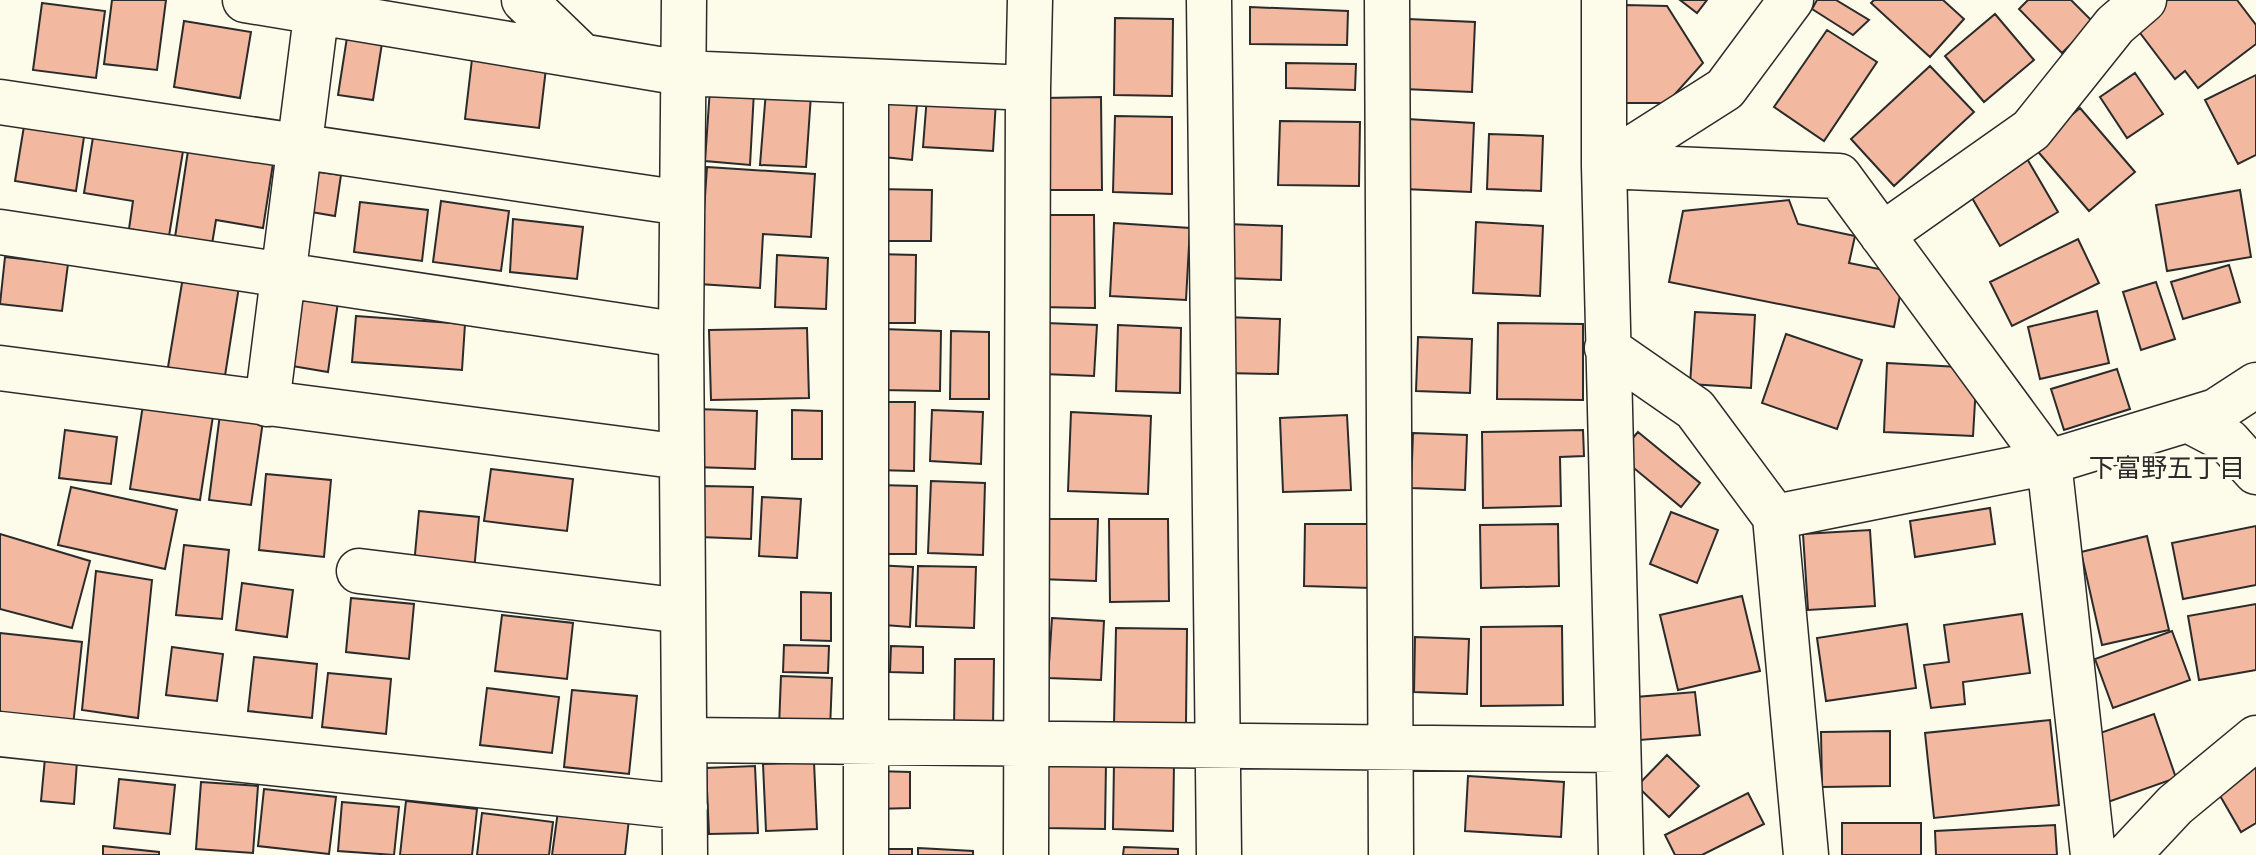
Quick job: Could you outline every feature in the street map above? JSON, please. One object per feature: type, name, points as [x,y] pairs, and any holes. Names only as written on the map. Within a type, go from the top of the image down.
[{"type":"street","points":[[245,0],[317,6],[682,73],[1028,88]]},
{"type":"street","points":[[524,0],[582,56]]},
{"type":"street","points":[[684,0],[681,335],[685,855]]},
{"type":"street","points":[[1026,855],[1030,0]]},
{"type":"street","points":[[1209,0],[1219,855]]},
{"type":"street","points":[[1387,0],[1391,855]]},
{"type":"street","points":[[1604,0],[1607,348],[1621,855]]},
{"type":"street","points":[[1604,166],[1725,89],[1791,0]]},
{"type":"street","points":[[1882,235],[2031,130],[2115,25],[2144,0]]},
{"type":"street","points":[[267,404],[317,6]]},
{"type":"street","points":[[866,81],[866,855]]},
{"type":"street","points":[[0,102],[682,203]]},
{"type":"street","points":[[1604,166],[1839,176],[2049,462],[2093,855]]},
{"type":"street","points":[[0,232],[681,335]]},
{"type":"street","points":[[1607,348],[1695,409],[1775,517],[1806,855]]},
{"type":"street","points":[[0,368],[682,457]]},
{"type":"street","points":[[1775,517],[2049,462],[2216,411],[2256,385]]},
{"type":"street","points":[[2188,420],[2228,441],[2256,472]]},
{"type":"street","points":[[359,571],[683,611]]},
{"type":"street","points":[[0,734],[685,807]]},
{"type":"street","points":[[2128,855],[2175,805],[2256,738]]},
{"type":"street","points":[[685,740],[1617,750]]},
{"type":"building","points":[[112,0],[166,0],[157,70],[104,64]]},
{"type":"building","points":[[1680,0],[1707,0],[1697,13]]},
{"type":"building","points":[[1817,0],[1836,0],[1869,20],[1853,35],[1812,9]]},
{"type":"building","points":[[1874,0],[1943,0],[1964,19],[1930,57],[1871,3]]},
{"type":"building","points":[[2028,0],[2071,0],[2093,22],[2062,53],[2019,9]]},
{"type":"building","points":[[2167,0],[2237,0],[2256,25],[2256,44],[2198,88],[2185,71],[2175,79],[2134,25]]},
{"type":"building","points":[[42,3],[105,11],[96,78],[33,70]]},
{"type":"building","points":[[1625,5],[1667,6],[1703,63],[1667,103],[1624,103]]},
{"type":"building","points":[[1250,7],[1348,11],[1347,45],[1250,44]]},
{"type":"building","points":[[1995,14],[2034,60],[1984,102],[1945,56]]},
{"type":"building","points":[[1115,18],[1173,19],[1172,96],[1114,95]]},
{"type":"building","points":[[1408,19],[1475,22],[1472,92],[1404,89]]},
{"type":"building","points":[[184,21],[251,32],[240,98],[174,87]]},
{"type":"building","points":[[1827,30],[1877,62],[1824,141],[1774,107]]},
{"type":"building","points":[[348,31],[383,37],[373,100],[338,95]]},
{"type":"building","points":[[472,59],[546,68],[539,128],[465,119]]},
{"type":"building","points":[[1286,63],[1356,64],[1355,90],[1286,88]]},
{"type":"building","points":[[1930,66],[1974,112],[1894,186],[1851,139]]},
{"type":"building","points":[[2135,73],[2163,114],[2127,138],[2100,97]]},
{"type":"building","points":[[2256,75],[2256,155],[2238,164],[2205,100]]},
{"type":"building","points":[[710,88],[754,91],[750,165],[705,161]]},
{"type":"building","points":[[766,91],[811,95],[806,167],[760,165]]},
{"type":"building","points":[[927,96],[996,100],[993,151],[923,147]]},
{"type":"building","points":[[1101,97],[1102,190],[1044,190],[1043,98]]},
{"type":"building","points":[[880,102],[917,105],[912,160],[874,156]]},
{"type":"building","points":[[2080,108],[2135,172],[2089,211],[2034,147]]},
{"type":"building","points":[[1115,116],[1172,117],[1172,194],[1113,192]]},
{"type":"building","points":[[1407,119],[1474,123],[1471,192],[1404,189]]},
{"type":"building","points":[[25,120],[85,130],[76,191],[15,181]]},
{"type":"building","points":[[1280,121],[1360,122],[1359,186],[1278,185]]},
{"type":"building","points":[[94,131],[184,145],[169,236],[129,229],[133,201],[84,193]]},
{"type":"building","points":[[1489,134],[1543,136],[1541,191],[1487,189]]},
{"type":"building","points":[[189,144],[274,157],[263,228],[216,220],[211,250],[174,244]]},
{"type":"building","points":[[2026,157],[2058,212],[2000,246],[1968,191]]},
{"type":"building","points":[[707,167],[815,174],[811,237],[763,234],[760,288],[699,284]]},
{"type":"building","points":[[304,170],[341,175],[335,216],[299,210]]},
{"type":"building","points":[[877,189],[932,190],[931,241],[876,241]]},
{"type":"building","points":[[2240,190],[2251,257],[2167,271],[2156,205]]},
{"type":"building","points":[[1789,200],[1798,224],[1855,236],[1849,263],[1904,274],[1894,327],[1669,282],[1683,211]]},
{"type":"building","points":[[441,201],[509,211],[501,271],[433,262]]},
{"type":"building","points":[[360,202],[428,210],[422,261],[354,252]]},
{"type":"building","points":[[1036,215],[1094,215],[1095,308],[1037,307]]},
{"type":"building","points":[[513,219],[583,227],[577,279],[510,272]]},
{"type":"building","points":[[1476,222],[1543,226],[1540,296],[1473,293]]},
{"type":"building","points":[[1114,223],[1190,228],[1186,300],[1110,296]]},
{"type":"building","points":[[1228,224],[1282,226],[1281,280],[1227,278]]},
{"type":"building","points":[[2078,239],[2099,283],[2012,326],[1990,282]]},
{"type":"building","points":[[876,254],[916,255],[915,323],[875,323]]},
{"type":"building","points":[[777,255],[828,258],[826,309],[775,307]]},
{"type":"building","points":[[5,257],[68,264],[62,311],[0,304]]},
{"type":"building","points":[[2229,265],[2240,302],[2183,319],[2171,282]]},
{"type":"building","points":[[184,271],[240,280],[224,382],[167,373]]},
{"type":"building","points":[[2156,282],[2175,339],[2141,350],[2123,292]]},
{"type":"building","points":[[295,296],[338,302],[328,372],[286,365]]},
{"type":"building","points":[[2097,311],[2109,363],[2040,379],[2028,327]]},
{"type":"building","points":[[1695,312],[1755,315],[1751,388],[1690,384]]},
{"type":"building","points":[[356,316],[465,324],[462,370],[352,362]]},
{"type":"building","points":[[1226,317],[1280,319],[1278,374],[1224,373]]},
{"type":"building","points":[[1046,323],[1097,325],[1094,376],[1043,374]]},
{"type":"building","points":[[1498,323],[1583,324],[1583,400],[1497,399]]},
{"type":"building","points":[[1118,325],[1181,328],[1180,393],[1116,391]]},
{"type":"building","points":[[807,328],[809,398],[711,400],[709,330]]},
{"type":"building","points":[[882,329],[941,331],[940,391],[881,390]]},
{"type":"building","points":[[951,331],[989,332],[989,399],[950,399]]},
{"type":"building","points":[[1786,334],[1862,360],[1837,429],[1762,403]]},
{"type":"building","points":[[1418,337],[1472,339],[1470,393],[1416,391]]},
{"type":"building","points":[[1887,363],[1977,368],[1973,436],[1884,432]]},
{"type":"building","points":[[2117,369],[2130,409],[2064,430],[2051,389]]},
{"type":"building","points":[[876,402],[915,402],[914,471],[875,470]]},
{"type":"building","points":[[143,405],[213,416],[200,500],[130,489]]},
{"type":"building","points":[[696,409],[757,411],[755,469],[694,467]]},
{"type":"building","points":[[792,410],[822,411],[822,459],[792,459]]},
{"type":"building","points":[[932,410],[983,412],[981,464],[930,461]]},
{"type":"building","points":[[1071,412],[1151,416],[1148,494],[1068,491]]},
{"type":"building","points":[[220,414],[263,421],[251,505],[209,500]]},
{"type":"building","points":[[1347,415],[1351,490],[1283,492],[1280,418]]},
{"type":"building","points":[[65,430],[117,437],[111,484],[59,478]]},
{"type":"building","points":[[1583,430],[1584,456],[1560,457],[1561,506],[1483,508],[1482,432]]},
{"type":"building","points":[[1638,432],[1700,483],[1681,507],[1618,455]]},
{"type":"building","points":[[1413,433],[1467,435],[1465,490],[1411,488]]},
{"type":"building","points":[[491,469],[573,479],[567,531],[484,521]]},
{"type":"building","points":[[266,474],[331,480],[324,557],[259,550]]},
{"type":"building","points":[[931,481],[985,483],[983,555],[928,553]]},
{"type":"building","points":[[878,485],[917,486],[916,554],[877,554]]},
{"type":"building","points":[[702,486],[753,487],[751,539],[700,537]]},
{"type":"building","points":[[71,487],[177,510],[165,569],[58,545]]},
{"type":"building","points":[[762,497],[801,499],[797,558],[759,556]]},
{"type":"building","points":[[1990,508],[1995,544],[1915,557],[1910,521]]},
{"type":"building","points":[[419,511],[479,517],[474,571],[414,565]]},
{"type":"building","points":[[1671,512],[1718,530],[1697,583],[1650,564]]},
{"type":"building","points":[[1039,519],[1098,519],[1096,581],[1038,579]]},
{"type":"building","points":[[1109,519],[1168,519],[1169,601],[1110,602]]},
{"type":"building","points":[[1305,524],[1372,524],[1371,588],[1304,586]]},
{"type":"building","points":[[1558,524],[1559,586],[1481,588],[1480,525]]},
{"type":"building","points":[[2256,526],[2256,585],[2183,599],[2172,543]]},
{"type":"building","points":[[1870,530],[1875,606],[1808,610],[1803,534]]},
{"type":"building","points":[[0,534],[90,561],[72,628],[0,609]]},
{"type":"building","points":[[2147,536],[2169,630],[2102,645],[2081,552]]},
{"type":"building","points":[[184,545],[229,550],[222,619],[176,615]]},
{"type":"building","points":[[874,565],[913,567],[910,627],[871,624]]},
{"type":"building","points":[[918,566],[976,567],[974,628],[916,626]]},
{"type":"building","points":[[96,571],[152,580],[138,718],[82,710]]},
{"type":"building","points":[[242,583],[293,590],[287,637],[236,630]]},
{"type":"building","points":[[801,592],[831,593],[831,641],[801,640]]},
{"type":"building","points":[[1742,596],[1760,671],[1678,690],[1660,615]]},
{"type":"building","points":[[351,598],[414,604],[409,659],[346,652]]},
{"type":"building","points":[[2256,604],[2256,670],[2199,680],[2188,616]]},
{"type":"building","points":[[2022,614],[2030,673],[1963,682],[1965,704],[1931,708],[1924,665],[1949,662],[1944,625]]},
{"type":"building","points":[[502,615],[573,623],[567,679],[495,671]]},
{"type":"building","points":[[1052,618],[1104,621],[1101,680],[1048,678]]},
{"type":"building","points":[[1907,624],[1916,688],[1826,701],[1817,638]]},
{"type":"building","points":[[1562,626],[1563,705],[1481,706],[1481,627]]},
{"type":"building","points":[[1116,628],[1187,629],[1186,725],[1114,724]]},
{"type":"building","points":[[2172,631],[2190,680],[2113,708],[2095,659]]},
{"type":"building","points":[[0,633],[82,642],[73,726],[0,717]]},
{"type":"building","points":[[1415,637],[1469,639],[1467,694],[1414,692]]},
{"type":"building","points":[[784,645],[829,646],[828,673],[783,672]]},
{"type":"building","points":[[891,646],[923,647],[923,673],[890,672]]},
{"type":"building","points":[[172,647],[223,654],[217,701],[166,695]]},
{"type":"building","points":[[254,657],[317,664],[312,718],[248,711]]},
{"type":"building","points":[[955,659],[994,659],[993,727],[954,727]]},
{"type":"building","points":[[328,673],[391,679],[386,734],[322,727]]},
{"type":"building","points":[[781,676],[832,678],[830,730],[779,727]]},
{"type":"building","points":[[487,688],[559,697],[552,753],[480,745]]},
{"type":"building","points":[[572,690],[637,696],[629,774],[564,767]]},
{"type":"building","points":[[1695,692],[1700,735],[1640,740],[1636,697]]},
{"type":"building","points":[[2154,714],[2176,778],[2108,802],[2086,738]]},
{"type":"building","points":[[2050,720],[2059,805],[1934,818],[1925,733]]},
{"type":"building","points":[[1890,731],[1890,786],[1822,787],[1821,732]]},
{"type":"building","points":[[1667,755],[1699,786],[1669,817],[1637,786]]},
{"type":"building","points":[[45,758],[77,761],[74,804],[41,801]]},
{"type":"building","points":[[1046,760],[1106,762],[1105,829],[1045,828]]},
{"type":"building","points":[[814,762],[817,829],[766,831],[763,764]]},
{"type":"building","points":[[1114,762],[1174,764],[1173,831],[1113,829]]},
{"type":"building","points":[[2256,763],[2256,823],[2241,832],[2215,787]]},
{"type":"building","points":[[755,766],[758,833],[709,834],[706,768]]},
{"type":"building","points":[[875,771],[910,772],[910,808],[875,809]]},
{"type":"building","points":[[1468,776],[1564,782],[1561,837],[1465,831]]},
{"type":"building","points":[[119,779],[175,785],[170,834],[114,828]]},
{"type":"building","points":[[201,782],[258,786],[253,853],[196,849]]},
{"type":"building","points":[[264,789],[336,797],[329,854],[258,846]]},
{"type":"building","points":[[1748,793],[1764,824],[1702,855],[1675,855],[1665,835]]},
{"type":"building","points":[[406,801],[477,809],[472,855],[400,855]]},
{"type":"building","points":[[342,802],[399,807],[394,855],[338,851]]},
{"type":"building","points":[[558,811],[629,819],[625,855],[552,855]]},
{"type":"building","points":[[482,813],[553,822],[549,855],[477,855]]},
{"type":"building","points":[[1842,823],[1921,823],[1921,855],[1842,855]]},
{"type":"building","points":[[2055,825],[2057,855],[1936,855],[1935,831]]},
{"type":"building","points":[[103,846],[159,852],[159,855],[103,855]]},
{"type":"building","points":[[1124,847],[1178,849],[1178,855],[1123,855]]},
{"type":"building","points":[[918,848],[973,851],[973,855],[918,855]]},
{"type":"building","points":[[877,849],[912,849],[912,855],[877,855]]},
{"type":"district","name":"下富野五丁目","points":[[2167,468]]}]
